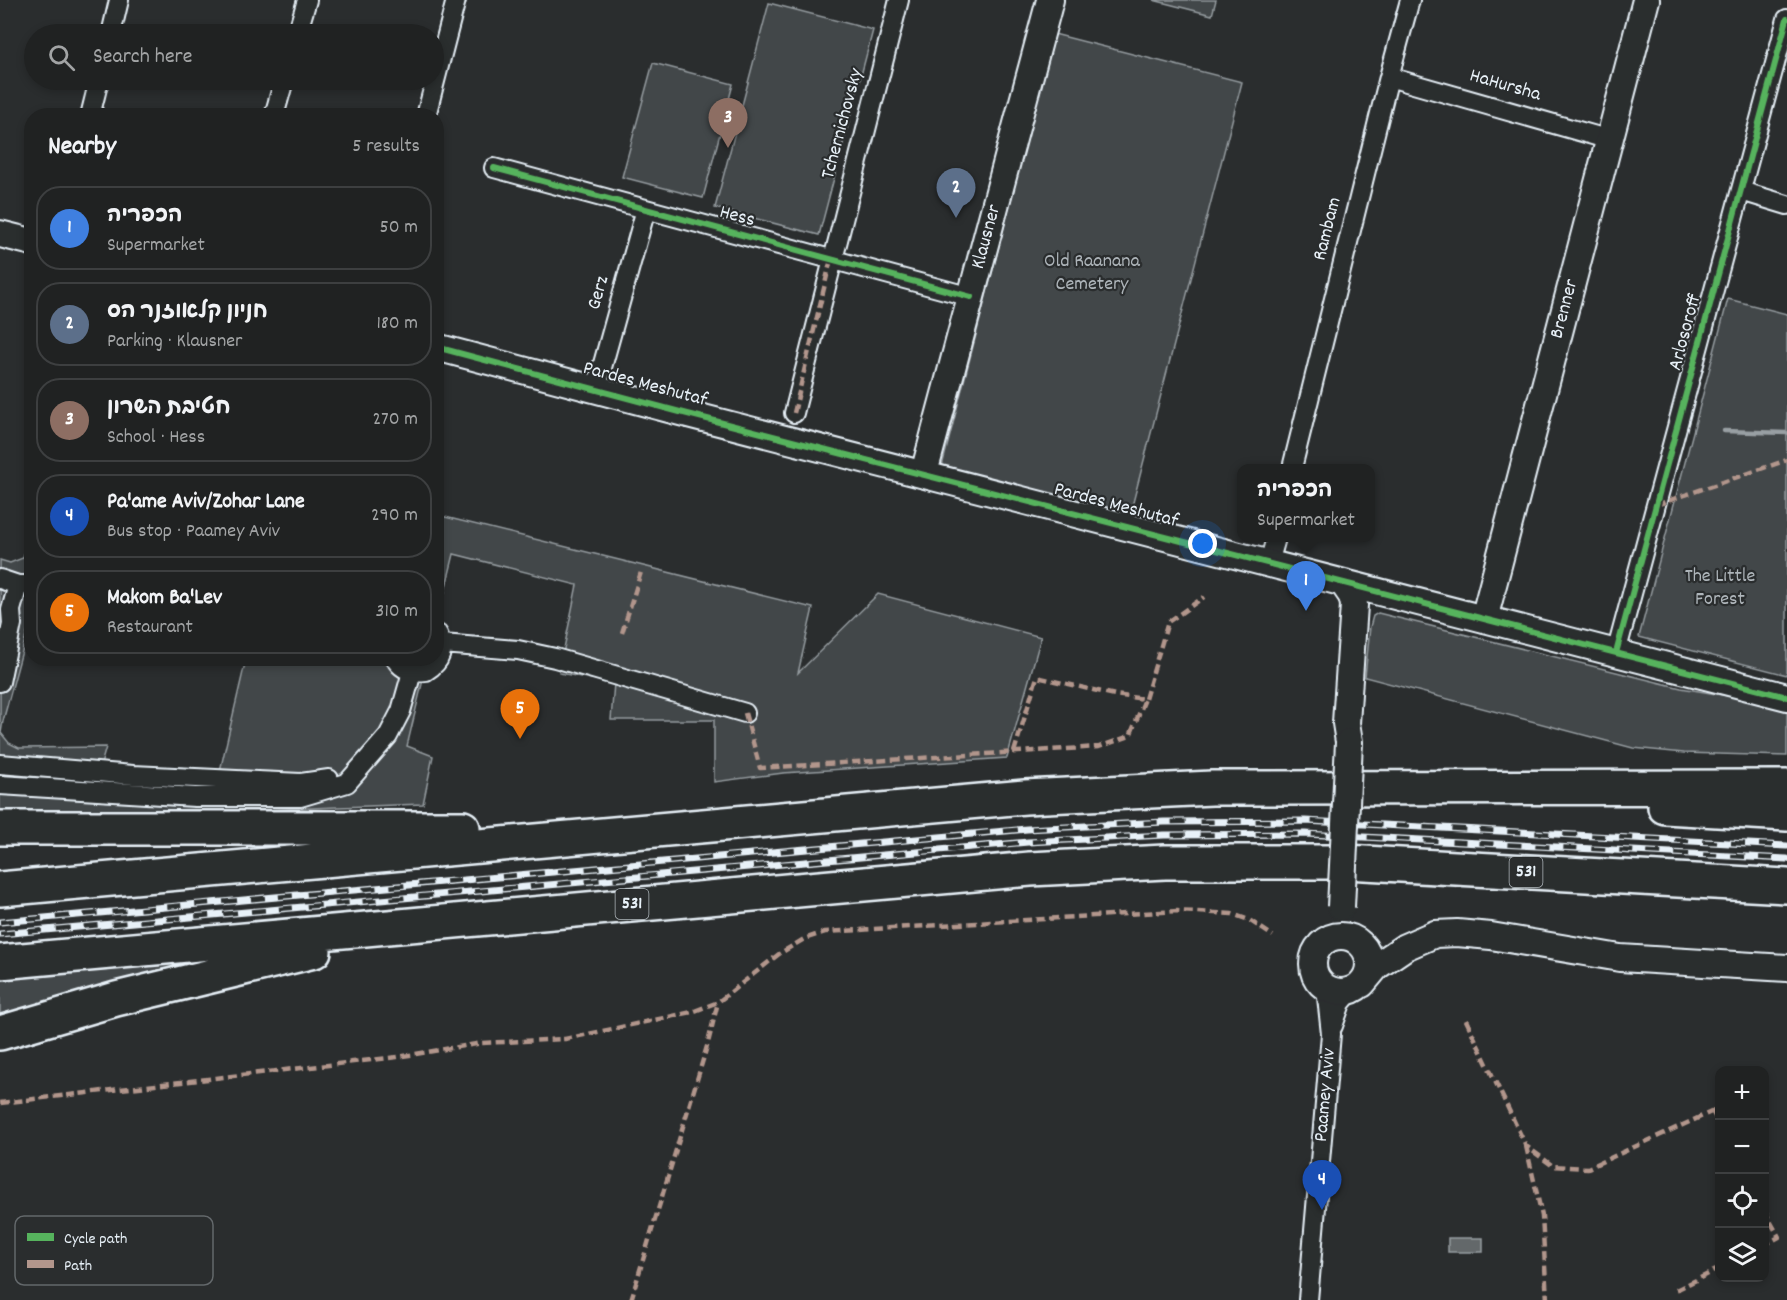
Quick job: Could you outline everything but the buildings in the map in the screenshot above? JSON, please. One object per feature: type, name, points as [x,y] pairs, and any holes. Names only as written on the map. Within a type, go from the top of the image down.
[{"type":"highway","points":[[1304,787],[1787,814]]},
{"type":"highway","points":[[0,889],[1025,797],[1212,788],[1787,787]]},
{"type":"highway","points":[[0,828],[669,828]]},
{"type":"highway","points":[[1266,861],[1787,907]]},
{"type":"highway","name":"531","points":[[0,962],[1030,869],[1166,862],[1346,862],[1787,886]]},
{"type":"highway","points":[[0,1033],[116,999],[305,952],[428,932],[786,891]]},
{"type":"street","points":[[113,24],[119,0]]},
{"type":"street","points":[[300,24],[307,0]]},
{"type":"street","points":[[444,46],[456,0]]},
{"type":"street","name":"Tchernichovsky","points":[[794,413],[831,260],[899,0]]},
{"type":"street","name":"Klausner","points":[[924,473],[1050,0]]},
{"type":"street","name":"Rambam","points":[[1294,464],[1410,0]]},
{"type":"street","name":"Brenner","points":[[1484,619],[1646,0]]},
{"type":"street","name":"Arlosoroff","points":[[1617,653],[1787,19]]},
{"type":"street","name":"HaHursha","points":[[1389,77],[1610,140]]},
{"type":"street","points":[[92,108],[96,90]]},
{"type":"street","points":[[276,108],[281,90]]},
{"type":"street","points":[[428,108],[433,90]]},
{"type":"street","name":"Hess","points":[[494,168],[971,297]]},
{"type":"street","points":[[1741,191],[1787,206]]},
{"type":"street","name":"Gerz","points":[[596,389],[646,209]]},
{"type":"street","points":[[0,234],[24,240]]},
{"type":"street","name":"Pardes Meshutaf","points":[[444,349],[1787,697]]},
{"type":"street","points":[[1269,563],[1274,542]]},
{"type":"street","points":[[0,579],[24,585]]},
{"type":"street","points":[[1341,907],[1349,932],[1366,950],[1369,964],[1366,978],[1357,987],[1337,992],[1326,988],[1317,978],[1313,965],[1316,952],[1329,939],[1341,907],[1348,742],[1346,723],[1353,605],[1352,596],[1343,583]]},
{"type":"street","points":[[0,682],[12,624],[11,610],[24,587]]},
{"type":"street","points":[[1348,742],[1353,724],[1365,616],[1378,603],[1392,595]]},
{"type":"street","points":[[444,639],[555,658],[745,713]]},
{"type":"street","points":[[401,666],[412,672],[426,671],[434,666]]},
{"type":"street","points":[[0,785],[195,797],[300,797],[347,783],[388,736],[401,711],[412,672]]},
{"type":"street","points":[[0,764],[133,775],[301,783],[326,780],[352,771],[368,759]]},
{"type":"street","points":[[1357,987],[1377,966],[1405,947],[1435,934],[1457,933],[1491,936],[1620,958],[1787,969]]},
{"type":"street","points":[[1329,939],[1342,937],[1376,947],[1405,947]]},
{"type":"street","name":"Paamey Aviv","points":[[1331,1034],[1341,1003],[1357,987]]},
{"type":"street","name":"Paamey Aviv","points":[[1308,1300],[1331,1034],[1326,988]]},
{"type":"green space","points":[[1153,0],[1216,0],[1212,15]]},
{"type":"green space","points":[[769,3],[873,30],[819,235],[715,208]]},
{"type":"green space","name":"Old Raanana Cemetery","points":[[1054,34],[1242,82],[1130,514],[942,466]]},
{"type":"green space","points":[[653,63],[733,84],[703,198],[622,177]]},
{"type":"green space","name":"The Little Forest","points":[[1728,299],[1787,314],[1787,675],[1639,637]]},
{"type":"green space","points":[[444,517],[813,608],[798,673],[878,594],[1041,637],[1007,758],[783,773],[714,782],[714,720],[611,720],[614,683],[559,673],[577,585],[454,554],[444,595]]},
{"type":"green space","points":[[24,554],[24,644],[1,733],[9,743],[19,748],[106,747],[98,775],[217,784],[244,666],[426,666],[407,746],[433,756],[423,804],[165,813],[0,812],[0,560],[10,563],[23,558]]},
{"type":"green space","points":[[1378,613],[1681,688],[1787,706],[1787,756],[1684,753],[1633,748],[1365,677],[1370,627],[1373,616]]},
{"type":"green space","points":[[303,944],[0,1023],[0,973]]},
{"type":"shaded area","points":[[1448,1238],[1483,1238],[1483,1252],[1448,1252]]},
{"type":"waterway","points":[[1724,431],[1787,433]]},
{"type":"railway","points":[[0,922],[1027,829],[1164,822],[1305,821],[1787,846]]},
{"type":"railway","points":[[0,934],[1028,842],[1164,835],[1305,834],[1787,859]]},
{"type":"marked path","points":[[794,413],[831,259]]},
{"type":"marked path","points":[[1656,505],[1787,460]]},
{"type":"marked path","points":[[622,633],[641,572]]},
{"type":"marked path","points":[[1014,752],[1037,677],[1115,695],[1145,699],[1168,622],[1204,597]]},
{"type":"marked path","points":[[745,713],[760,768],[1099,747],[1130,736],[1145,699]]},
{"type":"marked path","points":[[0,1103],[397,1057],[482,1043],[565,1039],[692,1012],[718,1002],[779,954],[804,939],[825,932],[1177,911],[1232,914],[1249,920],[1273,936]]},
{"type":"marked path","points":[[631,1300],[708,1043],[718,1002]]},
{"type":"marked path","points":[[1466,1020],[1526,1146],[1553,1166],[1588,1168],[1715,1110]]},
{"type":"marked path","points":[[1712,1111],[1717,1120]]},
{"type":"marked path","points":[[1526,1146],[1542,1216],[1547,1300]]},
{"type":"marked path","points":[[1769,1219],[1779,1237],[1769,1242]]},
{"type":"marked path","points":[[1676,1290],[1715,1270]]},
{"type":"cycle path","points":[[1616,653],[1787,19]]},
{"type":"cycle path","points":[[494,168],[971,297]]},
{"type":"cycle path","points":[[444,349],[1787,697]]},
{"type":"place","name":"חטיבת השרון","points":[[728,148]]},
{"type":"place","name":"חניון קלאוזנר הס","points":[[956,218]]},
{"type":"place","name":"הכפריה","points":[[1306,611]]},
{"type":"place","name":"Makom Ba'Lev","points":[[520,739]]},
{"type":"place","name":"Pa'ame Aviv/Zohar Lane","points":[[1322,1210]]}]
